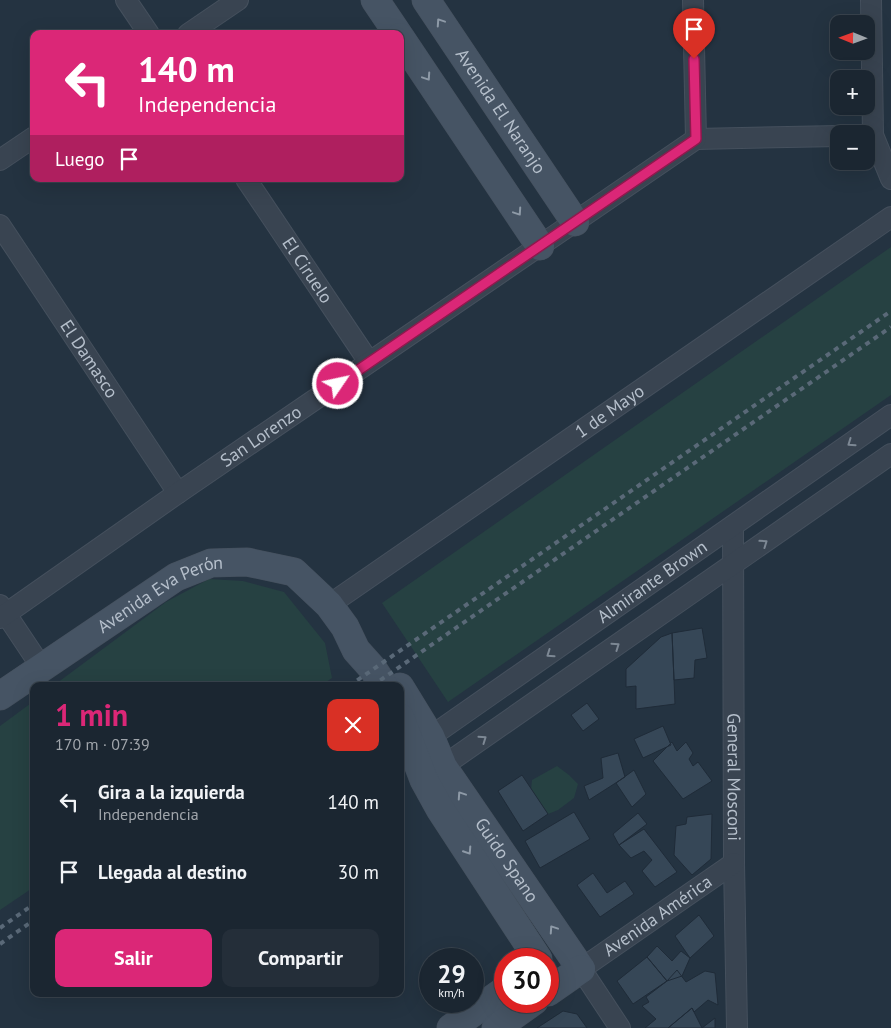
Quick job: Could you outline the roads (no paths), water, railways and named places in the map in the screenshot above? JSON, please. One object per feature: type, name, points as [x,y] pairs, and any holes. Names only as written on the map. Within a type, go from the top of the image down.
[{"type":"main road","points":[[375,0],[396,30]]},
{"type":"main road","name":"Avenida El Naranjo","points":[[426,0],[575,222]]},
{"type":"main road","points":[[404,42],[540,246]]},
{"type":"main road","name":"Avenida Eva Perón","points":[[0,696],[176,577],[211,563],[247,562],[294,572],[330,605]]},
{"type":"main road","name":"Guido Spano","points":[[330,605],[345,627],[356,650],[381,682]]},
{"type":"main road","name":"Guido Spano","points":[[345,627],[367,640],[397,682]]},
{"type":"main road","name":"Guido Spano","points":[[404,697],[433,773],[440,809],[531,948]]},
{"type":"main road","name":"Guido Spano","points":[[404,722],[421,742]]},
{"type":"main road","name":"Guido Spano","points":[[433,773],[581,969]]},
{"type":"main road","points":[[559,967],[581,969]]},
{"type":"main road","name":"Avenida América","points":[[559,984],[581,969]]},
{"type":"main road","points":[[451,1028],[494,998]]},
{"type":"main road","points":[[496,1028],[517,1013]]},
{"type":"street","points":[[126,0],[146,30]]},
{"type":"street","points":[[194,30],[238,0]]},
{"type":"street","points":[[693,0],[696,139],[830,136]]},
{"type":"street","points":[[870,125],[871,0]]},
{"type":"street","name":"San Lorenzo","points":[[2,613],[696,139]]},
{"type":"street","points":[[0,160],[30,140]]},
{"type":"street","points":[[875,145],[891,179]]},
{"type":"street","name":"El Ciruelo","points":[[248,182],[369,362]]},
{"type":"street","name":"1 de Mayo","points":[[330,605],[891,217]]},
{"type":"street","name":"El Damasco","points":[[0,225],[178,493]]},
{"type":"street","name":"Almirante Brown","points":[[421,742],[891,415]]},
{"type":"street","name":"Almirante Brown","points":[[433,773],[891,454]]},
{"type":"street","name":"General Mosconi","points":[[733,526],[734,863],[737,1028]]},
{"type":"street","points":[[2,613],[42,668]]},
{"type":"street","name":"Avenida América","points":[[581,969],[734,863]]},
{"type":"street","name":"Guido Spano","points":[[581,969],[620,1028]]},
{"type":"railway","points":[[355,682],[891,311]]},
{"type":"railway","points":[[378,682],[891,327]]},
{"type":"railway","points":[[0,928],[30,907]]},
{"type":"railway","points":[[0,944],[30,923]]}]
